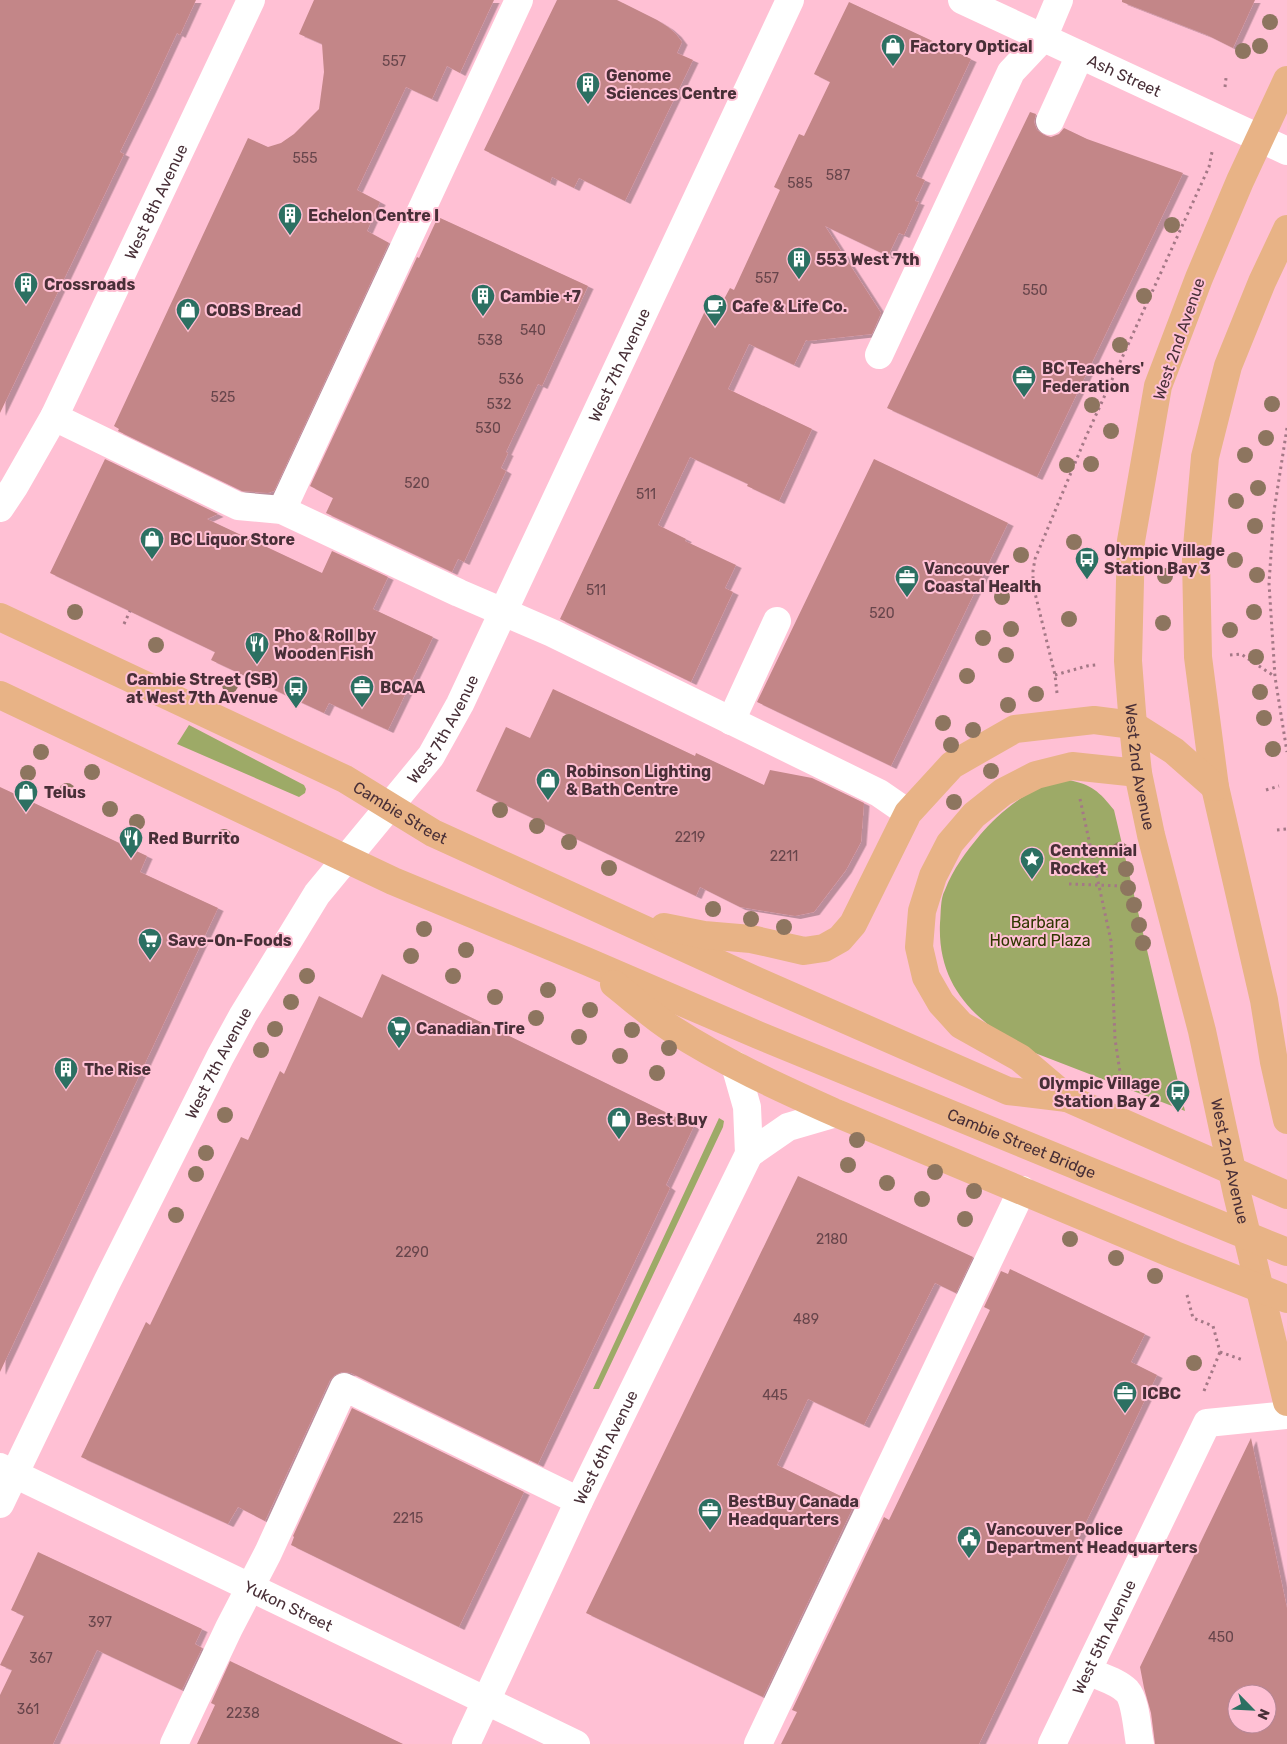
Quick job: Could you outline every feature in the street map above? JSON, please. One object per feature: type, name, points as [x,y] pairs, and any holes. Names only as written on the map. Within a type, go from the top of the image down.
[{"type":"main road","points":[[1260,139],[1287,80]]},
{"type":"main road","name":"West 2nd Avenue","points":[[1260,139],[1199,278],[1158,386],[1131,541],[1128,661],[1138,773],[1150,835],[1202,1031],[1287,1402]]},
{"type":"main road","points":[[1287,229],[1262,282],[1228,366],[1205,457],[1196,558],[1198,657],[1215,787],[1264,1000],[1281,1065],[1287,1120]]},
{"type":"main road","name":"Cambie Street","points":[[0,617],[345,779],[432,833],[804,1001],[1008,1091],[1067,1098]]},
{"type":"main road","points":[[0,695],[393,881],[586,961],[671,1029],[735,1065],[836,1113],[1175,1255],[1287,1299]]},
{"type":"main road","points":[[628,921],[704,934],[751,939],[804,951],[824,948],[840,939],[853,924],[908,813],[952,765],[1015,729],[1094,720],[1133,725],[1174,751],[1215,787]]},
{"type":"main road","points":[[1138,773],[1072,766],[1036,775],[1003,792],[974,815],[950,843],[933,876],[922,911],[919,947],[926,977],[941,1003],[961,1025],[1020,1058],[1067,1098],[1287,1195]]},
{"type":"main road","name":"Cambie Street Bridge","points":[[586,961],[758,1035],[1287,1252]]},
{"type":"street","name":"West 8th Avenue","points":[[0,508],[54,417],[251,0]]},
{"type":"street","points":[[282,510],[519,0]]},
{"type":"street","name":"West 7th Avenue","points":[[0,1504],[7,1470],[106,1284],[228,1043],[317,894],[431,756],[460,704],[790,0]]},
{"type":"street","name":"Ash Street","points":[[962,0],[1287,151]]},
{"type":"street","points":[[879,355],[1011,72],[1043,38],[1059,0]]},
{"type":"street","points":[[1050,121],[1080,55]]},
{"type":"street","points":[[54,417],[238,506],[282,510],[504,612],[879,793],[908,813]]},
{"type":"street","points":[[731,721],[777,621]]},
{"type":"street","name":"West 6th Avenue","points":[[466,1744],[579,1501],[749,1154],[747,1107],[735,1065]]},
{"type":"street","name":"West 6th Avenue","points":[[749,1154],[788,1127],[836,1113]]},
{"type":"street","points":[[758,1744],[1022,1190]]},
{"type":"street","points":[[174,1744],[229,1628],[252,1587],[344,1387],[579,1501]]},
{"type":"street","points":[[1207,1423],[1287,1415]]},
{"type":"street","name":"West 5th Avenue","points":[[1052,1744],[1207,1423]]},
{"type":"street","name":"Yukon Street","points":[[7,1470],[576,1744]]},
{"type":"street","points":[[1088,1671],[1117,1684],[1128,1692],[1132,1699],[1140,1744]]},
{"type":"path","points":[[1059,701],[1055,675],[1033,585],[1032,571],[1074,464],[1209,167],[1212,155]]},
{"type":"path","points":[[1287,428],[1274,511],[1268,583],[1275,677],[1287,752]]},
{"type":"path","points":[[124,624],[130,611]]},
{"type":"path","points":[[1229,655],[1240,654],[1275,677]]},
{"type":"path","points":[[1055,675],[1087,666],[1101,665]]},
{"type":"path","points":[[1266,790],[1279,786]]},
{"type":"path","points":[[1078,791],[1112,942],[1115,1039],[1120,1072],[1126,1091]]},
{"type":"path","points":[[1277,830],[1287,829]]},
{"type":"path","points":[[1069,884],[1123,886]]},
{"type":"path","points":[[1187,1294],[1194,1318],[1213,1326],[1220,1352],[1198,1404],[1207,1423]]},
{"type":"path","points":[[1220,1352],[1246,1361]]},
{"type":"green space","points":[[189,725],[304,785],[305,793],[299,797],[177,744]]},
{"type":"green space","name":"Barbara Howard Plaza","points":[[1068,780],[1083,784],[1094,790],[1114,810],[1185,1111],[1035,1053],[1015,1042],[980,1018],[966,1003],[954,986],[946,968],[941,947],[941,902],[948,882],[960,861],[975,841],[1011,805],[1051,783]]},
{"type":"green space","points":[[719,1118],[724,1121],[723,1127],[599,1389],[593,1389]]},
{"type":"building","name":"Crossroads","points":[[0,0],[196,0],[180,35],[177,33],[120,152],[124,154],[0,413]]},
{"type":"building","points":[[314,0],[494,0],[460,73],[447,66],[432,99],[406,87],[357,190],[380,202],[367,231],[389,243],[274,491],[268,493],[242,491],[118,431],[119,429],[114,426],[248,138],[268,147],[281,143],[294,134],[319,109],[324,72],[322,44],[299,34]]},
{"type":"building","name":"Genome Sciences Centre","points":[[557,0],[617,0],[668,27],[682,42],[677,53],[693,60],[625,201],[579,178],[574,188],[552,177],[550,183],[484,150]]},
{"type":"building","points":[[1122,0],[1255,0],[1233,48],[1207,35],[1122,2]]},
{"type":"building","points":[[849,2],[971,59],[916,176],[925,180],[915,201],[919,202],[904,235],[899,233],[888,256],[825,226],[881,313],[872,334],[806,340],[794,365],[749,344],[728,389],[812,429],[779,501],[747,486],[748,484],[690,457],[658,525],[686,539],[685,541],[736,565],[725,588],[733,592],[691,682],[560,619],[712,296],[723,301],[730,288],[734,290],[780,190],[774,187],[799,134],[804,136],[830,82],[814,74]]},
{"type":"building","points":[[1030,112],[1036,114],[1034,122],[1037,130],[1044,135],[1051,137],[1059,134],[1064,128],[1087,139],[1183,173],[1037,477],[887,408]]},
{"type":"building","points":[[438,217],[588,286],[542,386],[538,384],[506,452],[508,453],[501,468],[506,471],[464,562],[458,559],[452,572],[326,513],[333,498],[310,486],[417,257],[419,258]]},
{"type":"building","points":[[105,459],[218,514],[207,519],[322,573],[332,551],[388,577],[373,609],[433,637],[388,730],[329,703],[324,713],[211,660],[215,652],[50,573]]},
{"type":"building","points":[[874,459],[1008,523],[891,766],[757,702]]},
{"type":"building","points":[[553,689],[695,756],[696,753],[764,785],[770,770],[812,778],[864,803],[861,842],[846,870],[814,912],[795,916],[740,907],[700,887],[696,896],[476,791],[506,727],[530,738]]},
{"type":"building","name":"The Rise","points":[[0,787],[147,856],[140,872],[218,908],[0,1372]]},
{"type":"building","points":[[382,974],[694,1126],[666,1185],[670,1188],[538,1464],[351,1373],[342,1372],[330,1380],[265,1521],[238,1507],[228,1524],[81,1457],[146,1322],[150,1325],[241,1137],[248,1140],[280,1071],[284,1074],[319,996],[362,1018]]},
{"type":"building","points":[[798,1176],[973,1257],[956,1293],[935,1283],[864,1425],[808,1399],[777,1465],[855,1503],[763,1697],[586,1613]]},
{"type":"building","name":"Vancouver Police Department Headquarters","points":[[1010,1269],[1145,1334],[1131,1362],[1157,1375],[979,1744],[781,1744],[797,1712],[792,1710],[884,1517],[889,1520],[990,1310],[984,1307],[1001,1271],[1008,1274]]},
{"type":"building","points":[[352,1408],[524,1492],[459,1627],[291,1545],[293,1536]]},
{"type":"building","points":[[1251,1438],[1287,1608],[1287,1744],[1155,1744],[1151,1713],[1140,1667]]},
{"type":"building","points":[[38,1552],[202,1629],[195,1644],[202,1648],[182,1690],[97,1650],[53,1744],[0,1744],[0,1695],[12,1670],[0,1665],[24,1616],[11,1610]]},
{"type":"building","points":[[230,1661],[403,1744],[197,1744],[215,1705],[211,1703]]},
{"type":"place","name":"Factory Optical","points":[[893,67]]},
{"type":"place","name":"Genome Sciences Centre","points":[[588,105]]},
{"type":"place","name":"Echelon Centre I","points":[[290,236]]},
{"type":"place","name":"553 West 7th","points":[[799,280]]},
{"type":"place","name":"Crossroads","points":[[26,305]]},
{"type":"place","name":"Cambie +7","points":[[483,317]]},
{"type":"place","name":"Cafe & Life Co.","points":[[715,327]]},
{"type":"place","name":"COBS Bread","points":[[188,331]]},
{"type":"place","name":"BC Teachers' Federation","points":[[1024,398]]},
{"type":"place","name":"BC Liquor Store","points":[[152,560]]},
{"type":"place","name":"Olympic Village Station Bay 3","points":[[1087,580]]},
{"type":"place","name":"Vancouver Coastal Health","points":[[907,598]]},
{"type":"place","name":"Pho & Roll by Wooden Fish","points":[[257,665]]},
{"type":"place","name":"BCAA","points":[[362,708]]},
{"type":"place","name":"Cambie Street (SB) at West 7th Avenue","points":[[296,709]]},
{"type":"place","name":"Robinson Lighting & Bath Centre","points":[[548,801]]},
{"type":"place","name":"Telus","points":[[26,813]]},
{"type":"place","name":"Red Burrito","points":[[131,859]]},
{"type":"place","name":"Centennial Rocket","points":[[1032,880]]},
{"type":"place","name":"Save-On-Foods","points":[[150,961]]},
{"type":"place","name":"Canadian Tire","points":[[399,1049]]},
{"type":"place","name":"The Rise","points":[[66,1090]]},
{"type":"place","name":"Olympic Village Station Bay 2","points":[[1178,1113]]},
{"type":"place","name":"Best Buy","points":[[619,1140]]},
{"type":"place","name":"ICBC","points":[[1125,1414]]},
{"type":"place","name":"BestBuy Canada Headquarters","points":[[710,1531]]},
{"type":"place","name":"Vancouver Police Department Headquarters","points":[[969,1559]]}]
